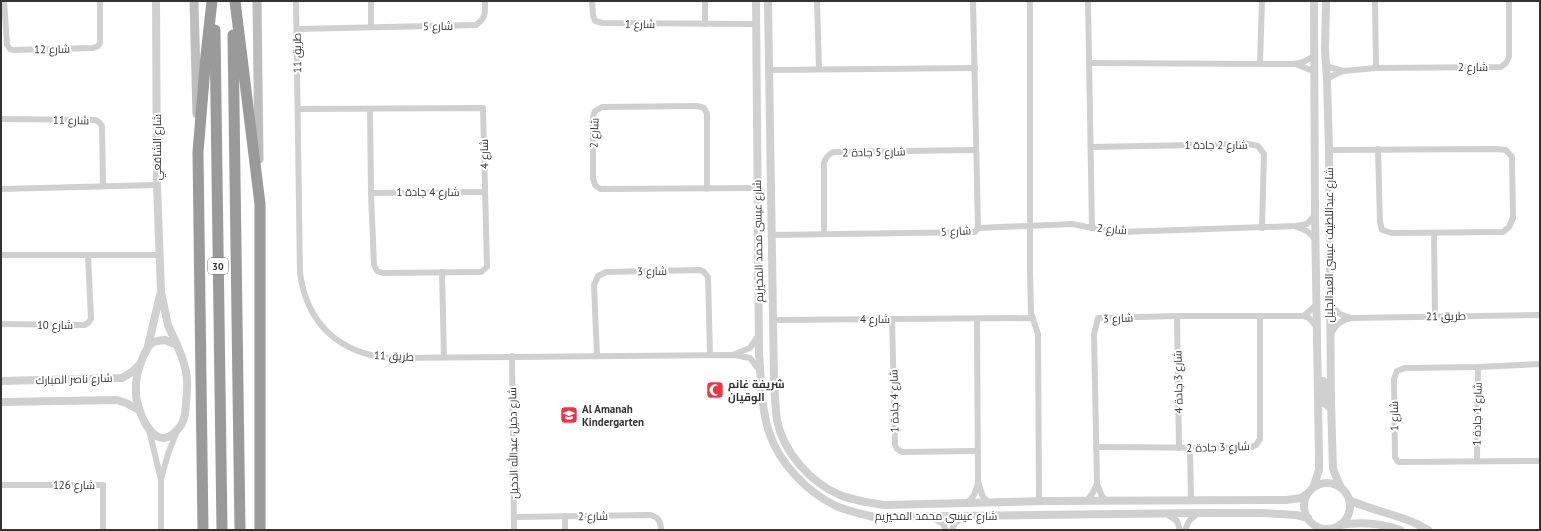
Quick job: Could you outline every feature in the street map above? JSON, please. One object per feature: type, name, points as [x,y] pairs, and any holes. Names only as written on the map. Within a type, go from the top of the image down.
[{"type":"highway","points":[[203,530],[198,152],[206,55],[213,1]]},
{"type":"highway","name":"30","points":[[213,1],[222,530]]},
{"type":"highway","points":[[234,1],[260,204],[260,530]]},
{"type":"highway","name":"30","points":[[234,1],[240,530]]},
{"type":"main road","points":[[194,1],[198,152]]},
{"type":"main road","points":[[257,1],[260,204]]},
{"type":"street","name":"شارع 12","points":[[4,1],[7,45],[13,50],[93,48],[98,46],[100,43],[100,1]]},
{"type":"street","name":"شارع الشافعي","points":[[156,1],[157,185],[161,292],[168,325],[185,363],[188,384],[185,419],[178,430]]},
{"type":"street","name":"طريق 11","points":[[296,1],[300,273],[310,310],[336,339],[354,350],[365,354],[389,358],[710,354],[734,355],[750,358],[760,372]]},
{"type":"street","points":[[371,1],[371,27]]},
{"type":"street","name":"شارع 5","points":[[297,29],[476,26],[482,21],[485,1]]},
{"type":"street","name":"شارع 1","points":[[592,1],[593,17],[595,21],[599,23],[756,24]]},
{"type":"street","points":[[705,1],[705,24]]},
{"type":"street","name":"شارع عيسى محمد المخيزيم","points":[[756,1],[759,333],[763,405],[769,433],[781,458],[800,480],[824,499],[845,509],[874,517],[1199,513],[1296,515],[1308,518]]},
{"type":"street","name":"شارع عيسى محمد المخيزيم","points":[[768,1],[774,381],[777,421],[785,443],[792,455],[802,466],[830,490],[855,500],[893,505],[1086,501],[1294,500],[1301,498],[1310,490]]},
{"type":"street","points":[[817,1],[819,69]]},
{"type":"street","name":"شارع 5","points":[[772,235],[975,232],[978,228],[975,68],[972,1]]},
{"type":"street","points":[[1030,1],[1030,273],[1032,313],[1038,334],[1039,502]]},
{"type":"street","name":"شارع 2","points":[[1088,1],[1092,228],[1121,232],[1262,228],[1307,224],[1314,215]]},
{"type":"street","points":[[1260,63],[1262,1]]},
{"type":"street","name":"شارع عبداللطيف عيسى العبدالجليل","points":[[1326,1],[1325,50],[1329,150],[1330,337],[1333,469],[1341,488]]},
{"type":"street","points":[[1375,1],[1376,68]]},
{"type":"street","name":"شارع 2","points":[[1327,80],[1343,71],[1376,68],[1501,66],[1506,63],[1510,57],[1509,1]]},
{"type":"street","points":[[1314,3],[1321,5],[1321,31],[1325,50]]},
{"type":"street","name":"شارع عبداللطيف عيسى العبدالجليل","points":[[1310,490],[1319,470],[1317,304],[1314,215],[1314,3]]},
{"type":"street","points":[[1089,63],[1294,64],[1303,62],[1313,57]]},
{"type":"street","points":[[1294,64],[1313,71]]},
{"type":"street","name":"شارع 2","points":[[1326,66],[1343,71]]},
{"type":"street","points":[[770,70],[975,68]]},
{"type":"street","name":"شارع 2","points":[[707,189],[707,114],[704,108],[697,106],[602,107],[595,111],[593,117],[593,178],[594,183],[600,189],[707,189],[758,188]]},
{"type":"street","name":"شارع 4","points":[[298,109],[483,108],[487,267],[481,272],[383,273],[377,271],[374,265],[370,109]]},
{"type":"street","name":"شارع 11","points":[[1,119],[95,120],[99,122],[102,126],[103,186]]},
{"type":"street","name":"شارع 2 جادة 1","points":[[1091,147],[1249,144],[1258,146],[1264,154],[1262,228]]},
{"type":"street","points":[[1329,150],[1378,149],[1495,149],[1506,150],[1512,157],[1513,218],[1509,227],[1503,232],[1392,233],[1382,230],[1380,222],[1378,149]]},
{"type":"street","name":"شارع 5 جادة 2","points":[[824,234],[824,163],[828,155],[833,152],[976,150]]},
{"type":"street","points":[[1,188],[157,185]]},
{"type":"street","name":"شارع 4 جادة 1","points":[[371,193],[484,192]]},
{"type":"street","points":[[978,228],[1073,224],[1092,228]]},
{"type":"street","points":[[1296,226],[1307,231],[1315,239]]},
{"type":"street","points":[[1434,232],[1435,316]]},
{"type":"street","points":[[1,255],[159,255]]},
{"type":"street","name":"شارع 10","points":[[1,324],[84,325],[88,323],[91,319],[88,255]]},
{"type":"street","points":[[759,269],[766,273],[770,272],[772,269]]},
{"type":"street","name":"شارع 3","points":[[597,356],[595,282],[598,276],[606,272],[638,271],[700,270],[706,273],[708,277],[710,354]]},
{"type":"street","points":[[442,272],[444,357]]},
{"type":"street","points":[[759,290],[762,286],[766,285],[773,290]]},
{"type":"street","name":"شارع الشافعي","points":[[149,430],[139,410],[136,394],[136,378],[148,346],[161,292]]},
{"type":"street","points":[[1317,304],[1304,316],[1309,318],[1317,328]]},
{"type":"street","points":[[1330,305],[1340,314],[1351,318]]},
{"type":"street","name":"شارع 3","points":[[1107,501],[1102,496],[1097,483],[1094,334],[1098,318],[1177,316],[1304,316]]},
{"type":"street","name":"شارع 3 جادة 4","points":[[1177,316],[1179,448]]},
{"type":"street","name":"شارع 3 جادة 2","points":[[1096,447],[1250,448],[1256,445],[1260,439],[1260,316]]},
{"type":"street","name":"طريق 21","points":[[1351,318],[1540,316]]},
{"type":"street","name":"شارع 4","points":[[773,320],[1033,318]]},
{"type":"street","points":[[1330,337],[1337,324],[1351,318]]},
{"type":"street","name":"شارع 4 جادة 1","points":[[892,319],[895,445],[897,449],[902,452],[978,451]]},
{"type":"street","points":[[967,504],[974,495],[978,482],[977,319]]},
{"type":"street","name":"طريق 11","points":[[734,355],[750,348],[756,342],[759,333]]},
{"type":"street","points":[[148,346],[155,341],[165,340],[177,345]]},
{"type":"street","name":"شارع دخيل عبدالله الدخيل","points":[[512,356],[514,530]]},
{"type":"street","name":"شارع ناصر المبارك","points":[[1,381],[122,378],[132,372],[141,363]]},
{"type":"street","name":"شارع 1","points":[[1540,364],[1405,368],[1397,371],[1394,379],[1395,456],[1398,462],[1540,461]]},
{"type":"street","name":"شارع 1 جادة 1","points":[[1477,462],[1478,367]]},
{"type":"street","points":[[1318,368],[1323,378],[1324,403],[1328,406],[1331,403]]},
{"type":"street","name":"شارع ناصر المبارك","points":[[1,402],[117,400],[139,410]]},
{"type":"street","points":[[149,430],[164,439],[170,437],[178,430]]},
{"type":"street","points":[[149,430],[161,480],[161,530]]},
{"type":"street","points":[[161,480],[168,454],[178,430]]},
{"type":"street","points":[[1190,448],[1191,500]]},
{"type":"street","points":[[978,482],[983,497],[990,503]]},
{"type":"street","points":[[1086,501],[1092,496],[1097,483]]},
{"type":"street","points":[[1340,525],[1349,514],[1350,507],[1346,493],[1334,484],[1327,483],[1320,484],[1310,490],[1304,506],[1308,518],[1317,526],[1331,528],[1340,525],[1359,523],[1400,530]]},
{"type":"street","name":"شارع 126","points":[[1,485],[103,485],[103,530]]},
{"type":"street","points":[[1259,500],[1264,502],[1266,506],[1266,510],[1262,514]]},
{"type":"street","points":[[1349,500],[1366,508],[1405,518],[1428,530]]},
{"type":"street","points":[[1025,502],[1030,509],[1026,516]]},
{"type":"street","points":[[874,517],[879,512],[877,504]]},
{"type":"street","points":[[893,505],[890,512],[895,517]]},
{"type":"street","points":[[1166,513],[1177,521],[1180,530]]},
{"type":"street","points":[[1185,530],[1188,521],[1199,513]]},
{"type":"street","name":"شارع 2","points":[[514,517],[651,515],[659,520],[661,530]]},
{"type":"street","points":[[564,516],[565,530]]},
{"type":"street","points":[[931,517],[943,524],[946,530]]},
{"type":"street","points":[[952,530],[955,523],[964,517]]},
{"type":"place","name":"شريفة غانم الوقيان","points":[[715,390]]},
{"type":"place","name":"Al Amanah Kindergarten","points":[[569,415]]}]
